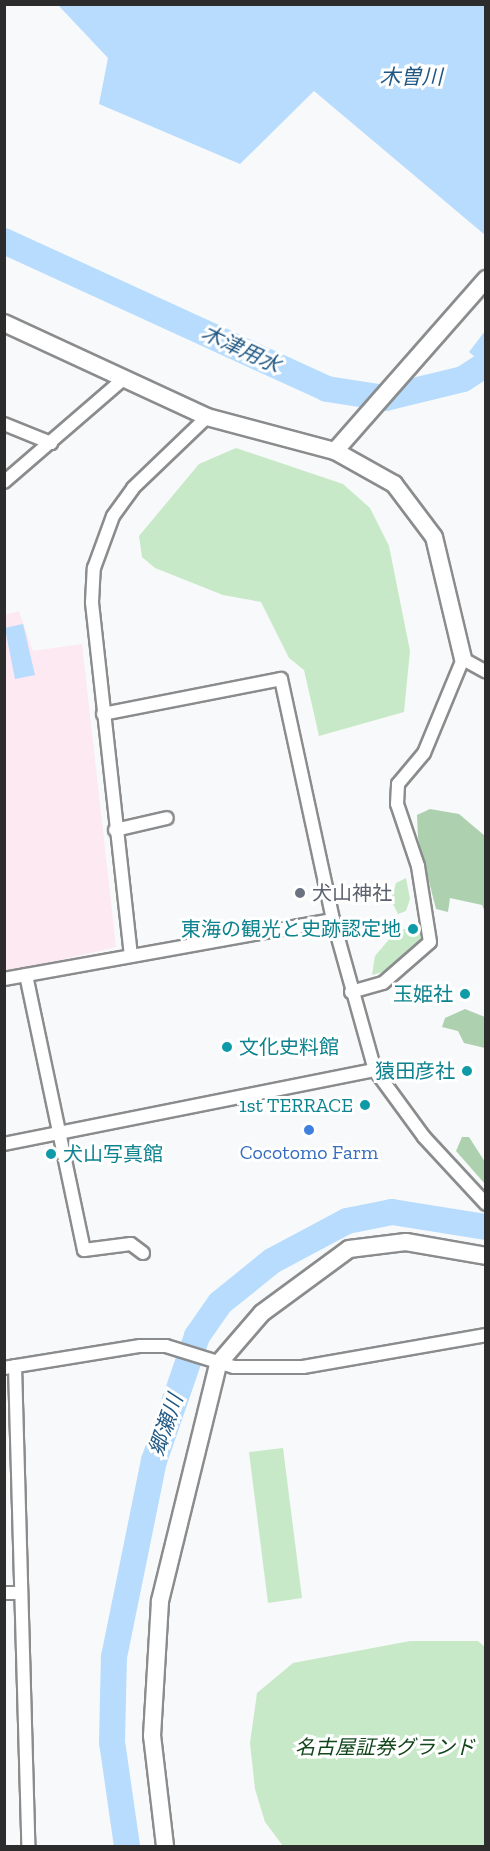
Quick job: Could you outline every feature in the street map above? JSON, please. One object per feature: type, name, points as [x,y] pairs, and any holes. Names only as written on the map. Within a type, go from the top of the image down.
[{"type":"street","points":[[335,451],[486,279]]},
{"type":"street","points":[[4,323],[121,381],[207,417],[335,451],[394,484],[427,523],[464,659],[424,753],[398,784],[397,804],[432,935],[408,966],[383,983],[351,992]]},
{"type":"street","points":[[4,482],[121,381]]},
{"type":"street","points":[[131,956],[115,830],[92,602],[100,544],[133,488],[207,417]]},
{"type":"street","points":[[4,424],[51,443]]},
{"type":"street","points":[[464,659],[486,672]]},
{"type":"street","points":[[103,714],[281,679],[333,920],[351,992],[375,1071],[424,1137],[486,1204]]},
{"type":"street","points":[[115,830],[167,819]]},
{"type":"street","points":[[4,979],[333,920]]},
{"type":"street","points":[[26,975],[62,1133],[84,1250],[131,1244],[143,1253]]},
{"type":"street","points":[[4,1143],[375,1071]]},
{"type":"street","points":[[165,1846],[153,1736],[160,1601],[212,1362],[262,1313],[349,1249],[405,1242],[486,1256]]},
{"type":"street","points":[[28,1846],[10,1367],[116,1348],[166,1346],[212,1362],[303,1367],[486,1335]]},
{"type":"street","points":[[4,1593],[19,1593]]},
{"type":"shaded area","points":[[19,611],[33,651],[82,644],[116,947],[5,973],[4,615]]},
{"type":"green space","points":[[236,448],[343,484],[370,508],[389,546],[410,651],[404,712],[319,736],[304,670],[289,658],[261,602],[223,595],[155,568],[142,557],[139,536],[199,464]]},
{"type":"green space","points":[[430,809],[459,814],[485,836],[485,912],[482,905],[450,898],[448,912],[436,909],[418,838],[417,815]]},
{"type":"green space","points":[[406,878],[410,899],[406,911],[398,914],[391,900],[396,883]]},
{"type":"green space","points":[[422,925],[424,939],[387,971],[372,975],[375,956],[396,931]]},
{"type":"green space","points":[[465,1009],[485,1017],[485,1048],[464,1043],[458,1031],[442,1027],[445,1018]]},
{"type":"green space","points":[[462,1137],[469,1137],[485,1162],[485,1184],[456,1151]]},
{"type":"green space","points":[[283,1448],[302,1598],[268,1603],[249,1452]]},
{"type":"green space","name":"名古屋証券グランド","points":[[410,1641],[478,1641],[485,1647],[485,1846],[283,1846],[265,1822],[255,1789],[250,1743],[257,1693],[293,1663]]},
{"type":"water","name":"木曽川","points":[[58,5],[485,5],[485,235],[314,91],[240,164],[99,104],[108,58]]},
{"type":"water","points":[[485,331],[485,365],[469,352]]},
{"type":"water","points":[[23,624],[35,675],[15,679],[5,628]]},
{"type":"waterway","name":"木津用水","points":[[4,241],[327,389],[385,398],[463,379],[486,364]]},
{"type":"waterway","name":"郷瀬川","points":[[127,1846],[112,1742],[114,1657],[154,1461],[197,1336],[220,1303],[272,1261],[347,1221],[392,1212],[486,1227]]},
{"type":"place","name":"犬山神社","points":[[300,893]]},
{"type":"place","name":"東海の観光と史跡認定地","points":[[413,929]]},
{"type":"place","name":"玉姫社","points":[[465,994]]},
{"type":"place","name":"文化史料館","points":[[227,1047]]},
{"type":"place","name":"猿田彦社","points":[[467,1071]]},
{"type":"place","name":"1st TERRACE","points":[[365,1105]]},
{"type":"place","name":"Cocotomo Farm","points":[[309,1130]]},
{"type":"place","name":"犬山写真館","points":[[51,1154]]}]
